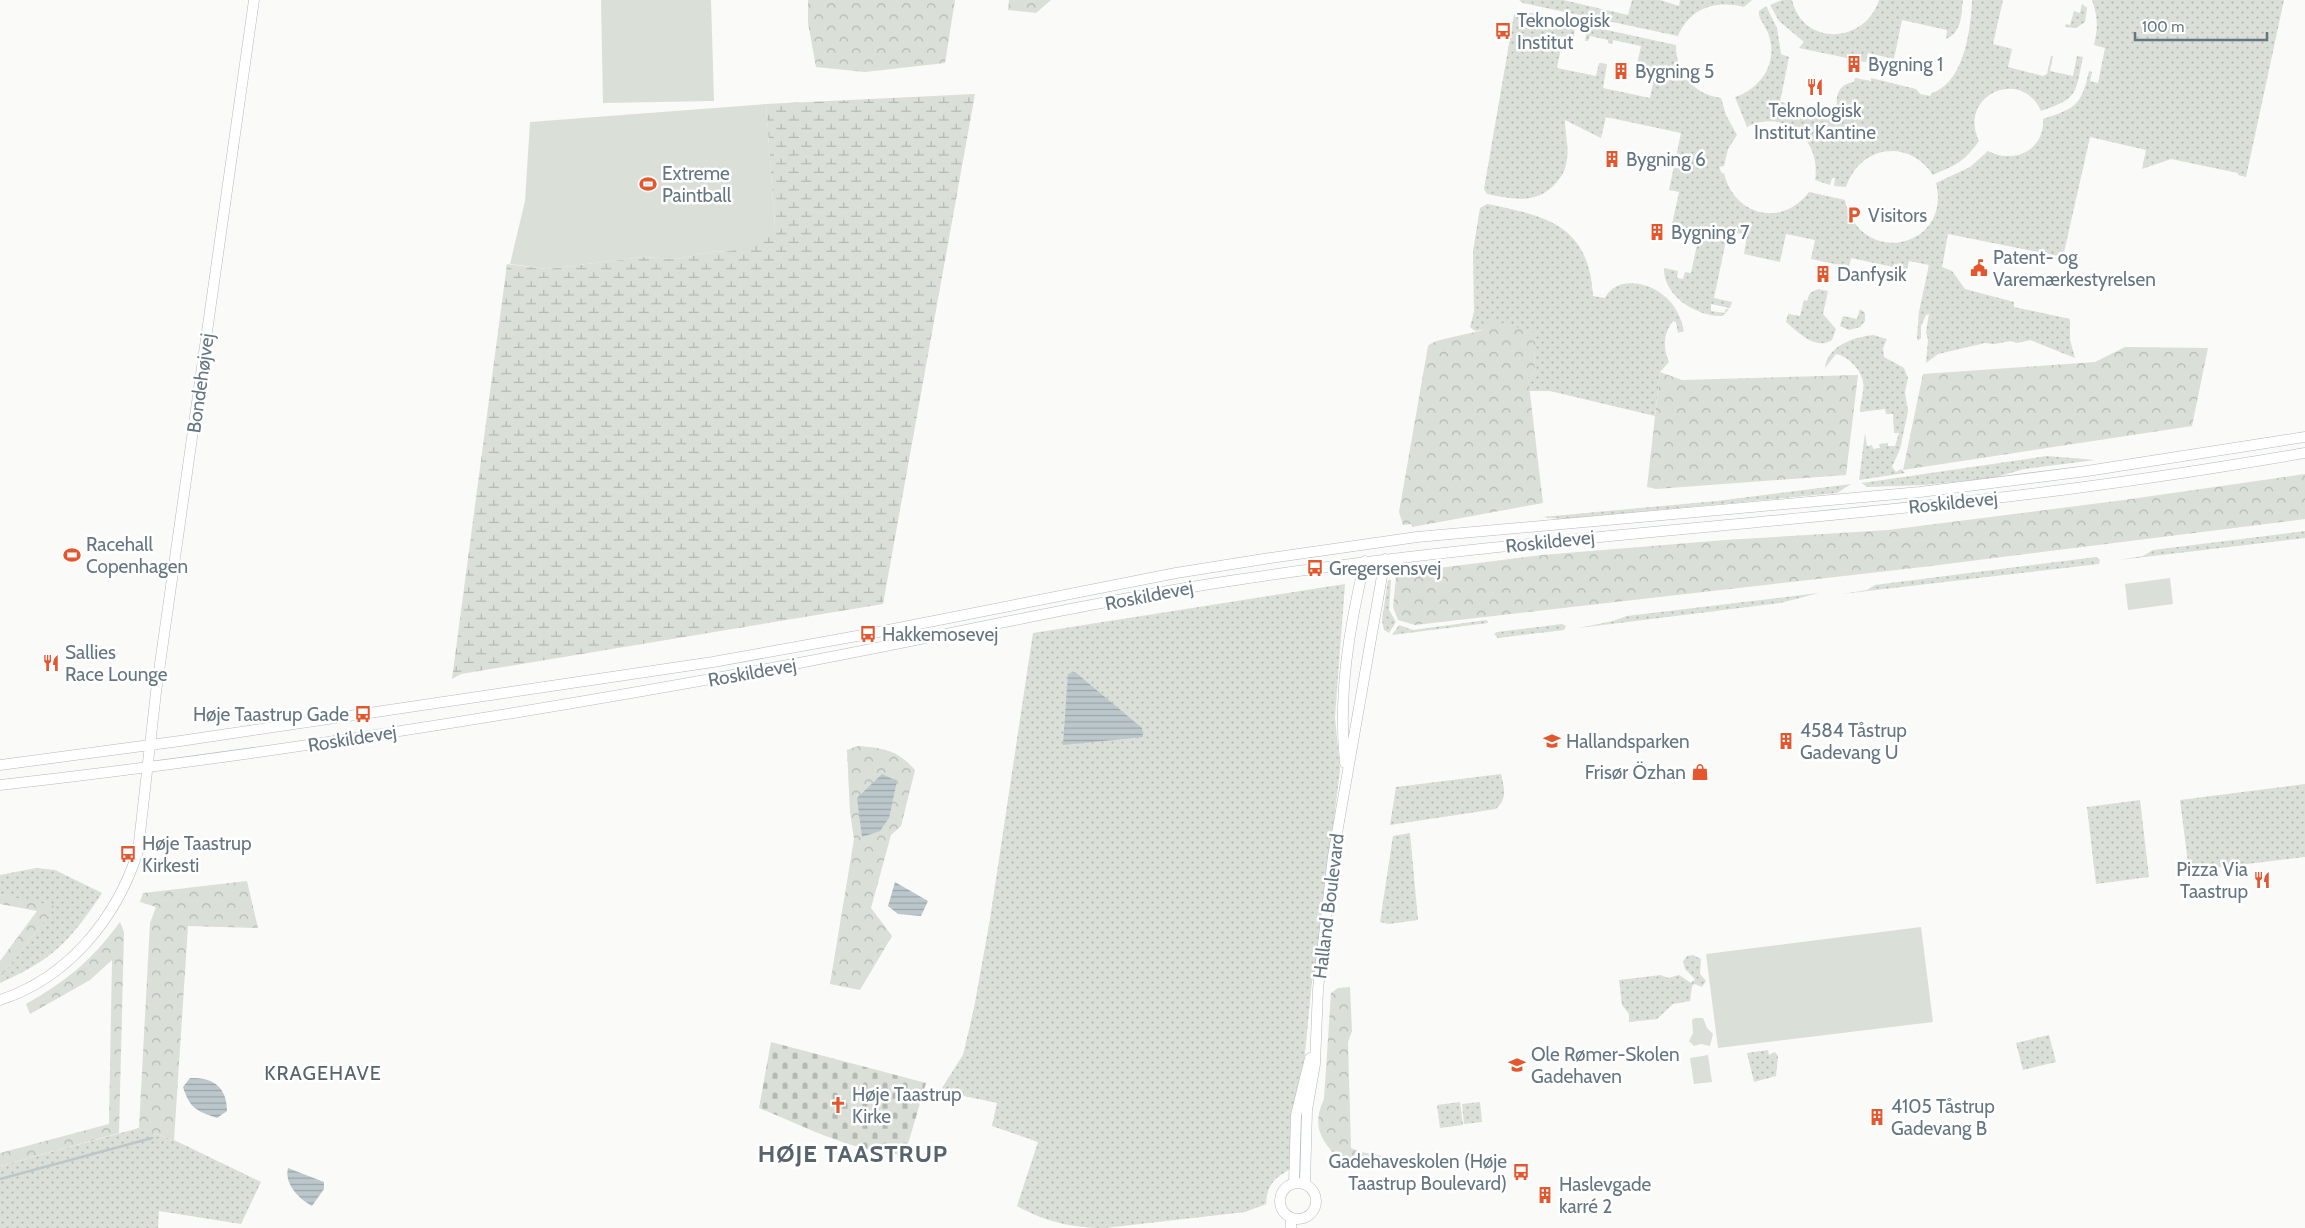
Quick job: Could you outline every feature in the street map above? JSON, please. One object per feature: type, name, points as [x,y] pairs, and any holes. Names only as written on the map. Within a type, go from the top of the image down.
[{"type":"main road","name":"Bondehøjvej","points":[[0,1000],[14,995],[51,974],[68,960],[101,926],[131,875],[138,852],[156,692],[254,0]]},
{"type":"main road","name":"Roskildevej","points":[[0,765],[713,662],[868,634],[1176,573],[1290,555],[1417,537],[1938,490],[2087,471],[2305,437]]},
{"type":"main road","name":"Roskildevej","points":[[0,785],[148,767],[501,716],[808,662],[1179,588],[1385,559],[1974,501],[2213,468],[2305,453]]},
{"type":"main road","name":"Halland Boulevard","points":[[1305,1184],[1307,1110],[1315,1064],[1315,1040],[1333,856],[1385,559]]},
{"type":"main road","name":"Halland Boulevard","points":[[1346,774],[1342,730],[1342,694],[1364,562]]},
{"type":"main road","name":"Halland Boulevard","points":[[1294,1183],[1296,1115],[1315,1040]]},
{"type":"main road","points":[[1294,1183],[1305,1184],[1314,1191],[1317,1202],[1313,1212],[1304,1223],[1291,1223],[1285,1214],[1280,1200],[1285,1188],[1294,1183]]},
{"type":"green space","points":[[601,0],[711,0],[714,101],[603,103]]},
{"type":"green space","points":[[808,0],[955,0],[945,63],[865,72],[816,67],[808,23]]},
{"type":"green space","points":[[1009,0],[1051,0],[1036,13],[1008,10]]},
{"type":"green space","points":[[1519,0],[1563,0],[1628,15],[1632,0],[1660,0],[1679,6],[1680,0],[1752,0],[1744,7],[1723,5],[1705,8],[1689,19],[1678,36],[1523,3]]},
{"type":"green space","points":[[1782,0],[1792,0],[1798,15],[1808,26],[1821,32],[1834,34],[1848,32],[1861,25],[1872,15],[1879,0],[1963,0],[1960,23],[1951,36],[1946,39],[1947,30],[1902,20],[1894,59],[1868,53],[1866,62],[1799,48],[1804,42],[1779,21],[1770,5]]},
{"type":"green space","points":[[1972,0],[2003,0],[1993,44],[2012,49],[2008,67],[2043,76],[2047,74],[2051,56],[2053,56],[2050,71],[2073,76],[2077,56],[2083,57],[2076,87],[2069,98],[2041,111],[2032,98],[2020,90],[2007,89],[1994,92],[1984,100],[1977,111],[1975,125],[1979,141],[1959,162],[1933,175],[1923,163],[1911,155],[1899,151],[1886,151],[1873,155],[1862,162],[1853,173],[1846,187],[1834,186],[1835,178],[1832,178],[1830,185],[1815,180],[1816,165],[1813,152],[1807,141],[1798,131],[1787,125],[1775,122],[1761,122],[1747,127],[1735,97],[1753,87],[1766,72],[1770,63],[1771,43],[1759,14],[1759,11],[1766,6],[1777,28],[1781,54],[1789,57],[1780,102],[1789,104],[1788,113],[1793,116],[1800,107],[1810,106],[1828,113],[1836,120],[1839,117],[1837,100],[1839,90],[1847,84],[1854,82],[1855,78],[1871,81],[1871,78],[1916,89],[1920,94],[1930,96],[1943,87],[1952,78],[1964,54],[1970,25]]},
{"type":"green space","points":[[2092,0],[2284,0],[2246,177],[2238,175],[2238,173],[2171,159],[2142,169],[2146,150],[2090,137],[2063,257],[1948,234],[1942,267],[1952,271],[1965,289],[2014,302],[2014,307],[2070,319],[2070,340],[2075,358],[2030,340],[2017,343],[2011,341],[1994,344],[1985,343],[1938,354],[1926,363],[1928,340],[1926,332],[1929,314],[1926,315],[1921,326],[1921,338],[1918,341],[1917,337],[1919,312],[1929,265],[1909,261],[1907,270],[1851,258],[1849,267],[1811,259],[1815,240],[1786,234],[1780,262],[1744,254],[1747,235],[1728,231],[1714,298],[1732,302],[1730,308],[1711,304],[1711,311],[1724,313],[1726,309],[1729,309],[1723,316],[1703,313],[1693,309],[1675,296],[1665,278],[1664,268],[1678,271],[1677,278],[1683,279],[1685,272],[1691,273],[1699,236],[1671,229],[1679,192],[1669,190],[1681,133],[1606,117],[1601,138],[1565,120],[1568,150],[1566,166],[1560,178],[1549,190],[1541,195],[1515,199],[1487,194],[1484,189],[1514,15],[1522,11],[1552,18],[1555,22],[1575,27],[1572,50],[1561,48],[1557,68],[1596,76],[1599,63],[1607,64],[1603,88],[1650,98],[1654,78],[1635,74],[1641,46],[1613,40],[1612,44],[1608,43],[1608,40],[1590,36],[1588,41],[1585,41],[1588,26],[1676,45],[1679,65],[1683,73],[1694,87],[1711,96],[1721,98],[1726,115],[1737,135],[1728,149],[1724,166],[1719,167],[1722,174],[1724,173],[1729,188],[1738,199],[1748,207],[1760,212],[1773,213],[1786,210],[1798,203],[1809,192],[1845,200],[1854,222],[1868,236],[1885,242],[1902,242],[1918,235],[1931,223],[1937,205],[1936,183],[1970,167],[1988,151],[2008,156],[2026,152],[2039,139],[2043,119],[2063,112],[2080,99],[2089,71],[2092,72],[2090,81],[2098,83],[2105,48],[2094,45],[2097,22]]},
{"type":"green space","points":[[2082,4],[2087,8],[2085,22],[2076,28],[2065,27],[2066,24],[2070,25],[2074,11],[2080,13]]},
{"type":"green space","points":[[975,94],[883,604],[461,674],[452,679],[507,264],[547,269],[643,257],[677,259],[711,252],[731,251],[775,228],[766,104]]},
{"type":"green space","name":"Extreme Paintball","points":[[766,104],[775,228],[748,245],[731,251],[711,252],[677,259],[643,257],[547,269],[510,264],[525,201],[530,122]]},
{"type":"green space","points":[[1487,204],[1528,213],[1546,220],[1561,228],[1574,239],[1583,253],[1590,272],[1593,296],[1605,298],[1617,286],[1632,283],[1657,290],[1671,302],[1679,316],[1684,331],[1678,333],[1676,322],[1673,321],[1667,331],[1665,346],[1669,362],[1660,372],[1655,416],[1550,391],[1529,391],[1528,377],[1535,373],[1534,351],[1483,330],[1475,331],[1470,327],[1474,312],[1473,251],[1480,208]]},
{"type":"green space","points":[[1818,289],[1828,291],[1823,314],[1836,329],[1832,340],[1826,343],[1814,342],[1808,339],[1786,322],[1788,314],[1800,316],[1804,300],[1807,301],[1810,293]]},
{"type":"green space","points":[[1860,309],[1865,313],[1865,321],[1860,327],[1849,330],[1840,326],[1843,316],[1857,319]]},
{"type":"green space","points":[[1489,319],[1537,333],[1534,351],[1535,373],[1528,377],[1543,503],[1412,527],[1411,524],[1403,525],[1399,512],[1428,346],[1431,343],[1444,339],[1483,330]]},
{"type":"green space","points":[[1873,335],[1887,339],[1883,348],[1884,357],[1904,368],[1908,378],[1905,392],[1908,411],[1900,449],[1892,467],[1896,472],[1901,469],[1905,473],[1859,480],[1865,433],[1867,446],[1872,445],[1873,449],[1880,448],[1879,444],[1888,443],[1888,446],[1895,446],[1899,433],[1894,433],[1893,414],[1886,414],[1885,409],[1860,412],[1863,381],[1859,372],[1849,360],[1836,354],[1825,368],[1827,360],[1836,348],[1858,338]]},
{"type":"green space","points":[[2125,347],[2208,348],[2192,426],[1903,470],[1923,374],[2095,362]]},
{"type":"green space","points":[[1660,372],[1682,380],[1858,375],[1846,475],[1656,489],[1647,487]]},
{"type":"green space","points":[[2047,456],[2095,460],[2024,469],[1993,478],[1924,485],[1867,487],[1862,483]]},
{"type":"green space","points":[[2305,474],[2305,519],[1923,567],[1415,625],[1398,620],[1393,607],[1396,577],[1407,572],[1542,555],[1725,540],[1888,530],[2124,500]]},
{"type":"green space","points":[[1851,484],[1837,493],[1562,519],[1542,517],[1717,501]]},
{"type":"green space","points":[[2305,531],[2305,538],[2119,560],[2143,556],[2153,550]]},
{"type":"green space","points":[[2096,557],[2100,560],[2099,564],[1842,594],[1867,590],[1875,585]]},
{"type":"green space","points":[[2170,578],[2173,604],[2128,610],[2125,584]]},
{"type":"green space","points":[[1388,580],[1391,580],[1389,610],[1396,622],[1389,633],[1384,630],[1382,620]]},
{"type":"green space","points":[[1345,584],[1335,717],[1340,770],[1316,968],[1312,981],[1294,1167],[1274,1181],[1268,1191],[1266,1204],[1245,1212],[1093,1228],[1049,1220],[1017,1206],[1038,1142],[992,1126],[997,1103],[940,1091],[963,1055],[974,1008],[990,919],[1033,633]]},
{"type":"green space","points":[[1819,593],[1780,603],[1579,628],[1627,616]]},
{"type":"green space","points":[[1487,620],[1488,623],[1392,635],[1399,625],[1413,630]]},
{"type":"green space","points":[[1562,624],[1566,626],[1564,630],[1498,638],[1494,634],[1497,632]]},
{"type":"green space","points":[[858,746],[889,751],[909,763],[915,770],[901,826],[891,835],[871,908],[892,936],[860,990],[830,984],[854,839],[850,812],[847,750]]},
{"type":"green space","points":[[1501,774],[1504,797],[1496,809],[1390,825],[1396,787]]},
{"type":"green space","points":[[2305,784],[2305,857],[2189,871],[2180,800]]},
{"type":"green space","points":[[2140,800],[2149,877],[2096,884],[2087,807]]},
{"type":"green space","points":[[1410,833],[1418,920],[1389,924],[1380,922],[1393,836]]},
{"type":"green space","points":[[36,868],[55,870],[102,893],[70,936],[48,957],[0,983],[0,978],[55,907],[0,895],[0,875]]},
{"type":"green space","points":[[247,881],[258,928],[188,926],[174,1140],[139,1128],[150,923],[156,907],[140,902],[143,893]]},
{"type":"green space","points":[[0,895],[56,906],[0,978],[0,961],[37,911],[0,904]]},
{"type":"green space","points":[[120,922],[124,932],[119,1133],[0,1166],[0,1153],[109,1124],[112,960],[90,980],[30,1014],[26,1004],[54,987],[78,969],[99,948]]},
{"type":"green space","points":[[1921,927],[1933,1022],[1718,1048],[1706,954]]},
{"type":"green space","points":[[1693,955],[1701,959],[1700,974],[1706,981],[1702,987],[1695,984],[1692,986],[1690,1001],[1673,1004],[1657,1019],[1629,1022],[1629,1014],[1622,1005],[1619,980],[1661,975],[1668,978],[1679,975],[1691,983],[1695,979],[1685,969],[1683,961],[1687,956]]},
{"type":"green space","points":[[1350,987],[1352,1031],[1348,1042],[1351,1148],[1385,1157],[1385,1165],[1350,1170],[1328,1147],[1319,1130],[1318,1121],[1324,1099],[1331,993],[1338,988]]},
{"type":"green space","points":[[1703,1018],[1707,1028],[1713,1034],[1710,1046],[1701,1044],[1694,1046],[1689,1041],[1693,1033],[1692,1020]]},
{"type":"green space","points":[[2049,1035],[2056,1062],[2023,1070],[2016,1043]]},
{"type":"green space","points":[[771,1042],[926,1083],[905,1154],[886,1153],[849,1144],[812,1131],[759,1108]]},
{"type":"green space","points":[[1768,1050],[1769,1055],[1775,1052],[1778,1056],[1776,1076],[1754,1082],[1747,1053]]},
{"type":"green space","points":[[1708,1055],[1712,1082],[1694,1084],[1690,1058]]},
{"type":"green space","points":[[1460,1102],[1463,1125],[1440,1128],[1437,1105]]},
{"type":"green space","points":[[1480,1102],[1482,1122],[1464,1124],[1462,1104]]},
{"type":"green space","points":[[139,1128],[174,1140],[261,1182],[241,1224],[159,1211],[158,1228],[0,1228],[0,1166]]},
{"type":"shaded area","points":[[1075,672],[1142,728],[1143,737],[1063,745],[1068,674]]},
{"type":"shaded area","points":[[882,774],[897,781],[889,818],[880,831],[862,837],[857,798]]},
{"type":"shaded area","points":[[895,882],[928,901],[921,916],[898,914],[888,906]]},
{"type":"shaded area","points":[[190,1078],[205,1079],[217,1085],[224,1096],[227,1111],[217,1118],[195,1108],[188,1100],[183,1087]]},
{"type":"shaded area","points":[[288,1168],[324,1182],[324,1189],[312,1206],[302,1199],[290,1185],[287,1174]]},
{"type":"waterway","points":[[0,1179],[152,1138]]},
{"type":"place","name":"Teknologisk Institut","points":[[1503,31]]},
{"type":"place","name":"Bygning 1","points":[[1854,64]]},
{"type":"place","name":"Bygning 5","points":[[1621,71]]},
{"type":"place","name":"Teknologisk Institut Kantine","points":[[1815,87]]},
{"type":"place","name":"Bygning 6","points":[[1612,159]]},
{"type":"place","name":"Extreme Paintball","points":[[648,184]]},
{"type":"place","name":"Visitors","points":[[1854,215]]},
{"type":"place","name":"Bygning 7","points":[[1657,232]]},
{"type":"place","name":"Patent- og Varemærkestyrelsen","points":[[1979,268]]},
{"type":"place","name":"Danfysik","points":[[1823,274]]},
{"type":"place","name":"Racehall Copenhagen","points":[[72,555]]},
{"type":"place","name":"Gregersensvej","points":[[1315,568]]},
{"type":"place","name":"Hakkemosevej","points":[[868,634]]},
{"type":"place","name":"Sallies Race Lounge","points":[[51,663]]},
{"type":"place","name":"Høje Taastrup Gade","points":[[363,714]]},
{"type":"place","name":"Hallandsparken","points":[[1552,741]]},
{"type":"place","name":"4584 Tåstrup Gadevang U","points":[[1786,741]]},
{"type":"place","name":"Frisør Özhan","points":[[1700,772]]},
{"type":"place","name":"Høje Taastrup Kirkesti","points":[[128,854]]},
{"type":"place","name":"Pizza Via Taastrup","points":[[2262,880]]},
{"type":"place","name":"Ole Rømer-Skolen Gadehaven","points":[[1517,1065]]},
{"type":"place","name":"Høje Taastrup Kirke","points":[[838,1105]]},
{"type":"place","name":"4105 Tåstrup Gadevang B","points":[[1877,1117]]},
{"type":"place","name":"Gadehaveskolen (Høje Taastrup Boulevard)","points":[[1521,1172]]},
{"type":"place","name":"Haslevgade karré 2","points":[[1545,1195]]},
{"type":"district","name":"KRAGEHAVE","points":[[323,1073]]},
{"type":"district","name":"HØJE TAASTRUP","points":[[853,1154]]}]
